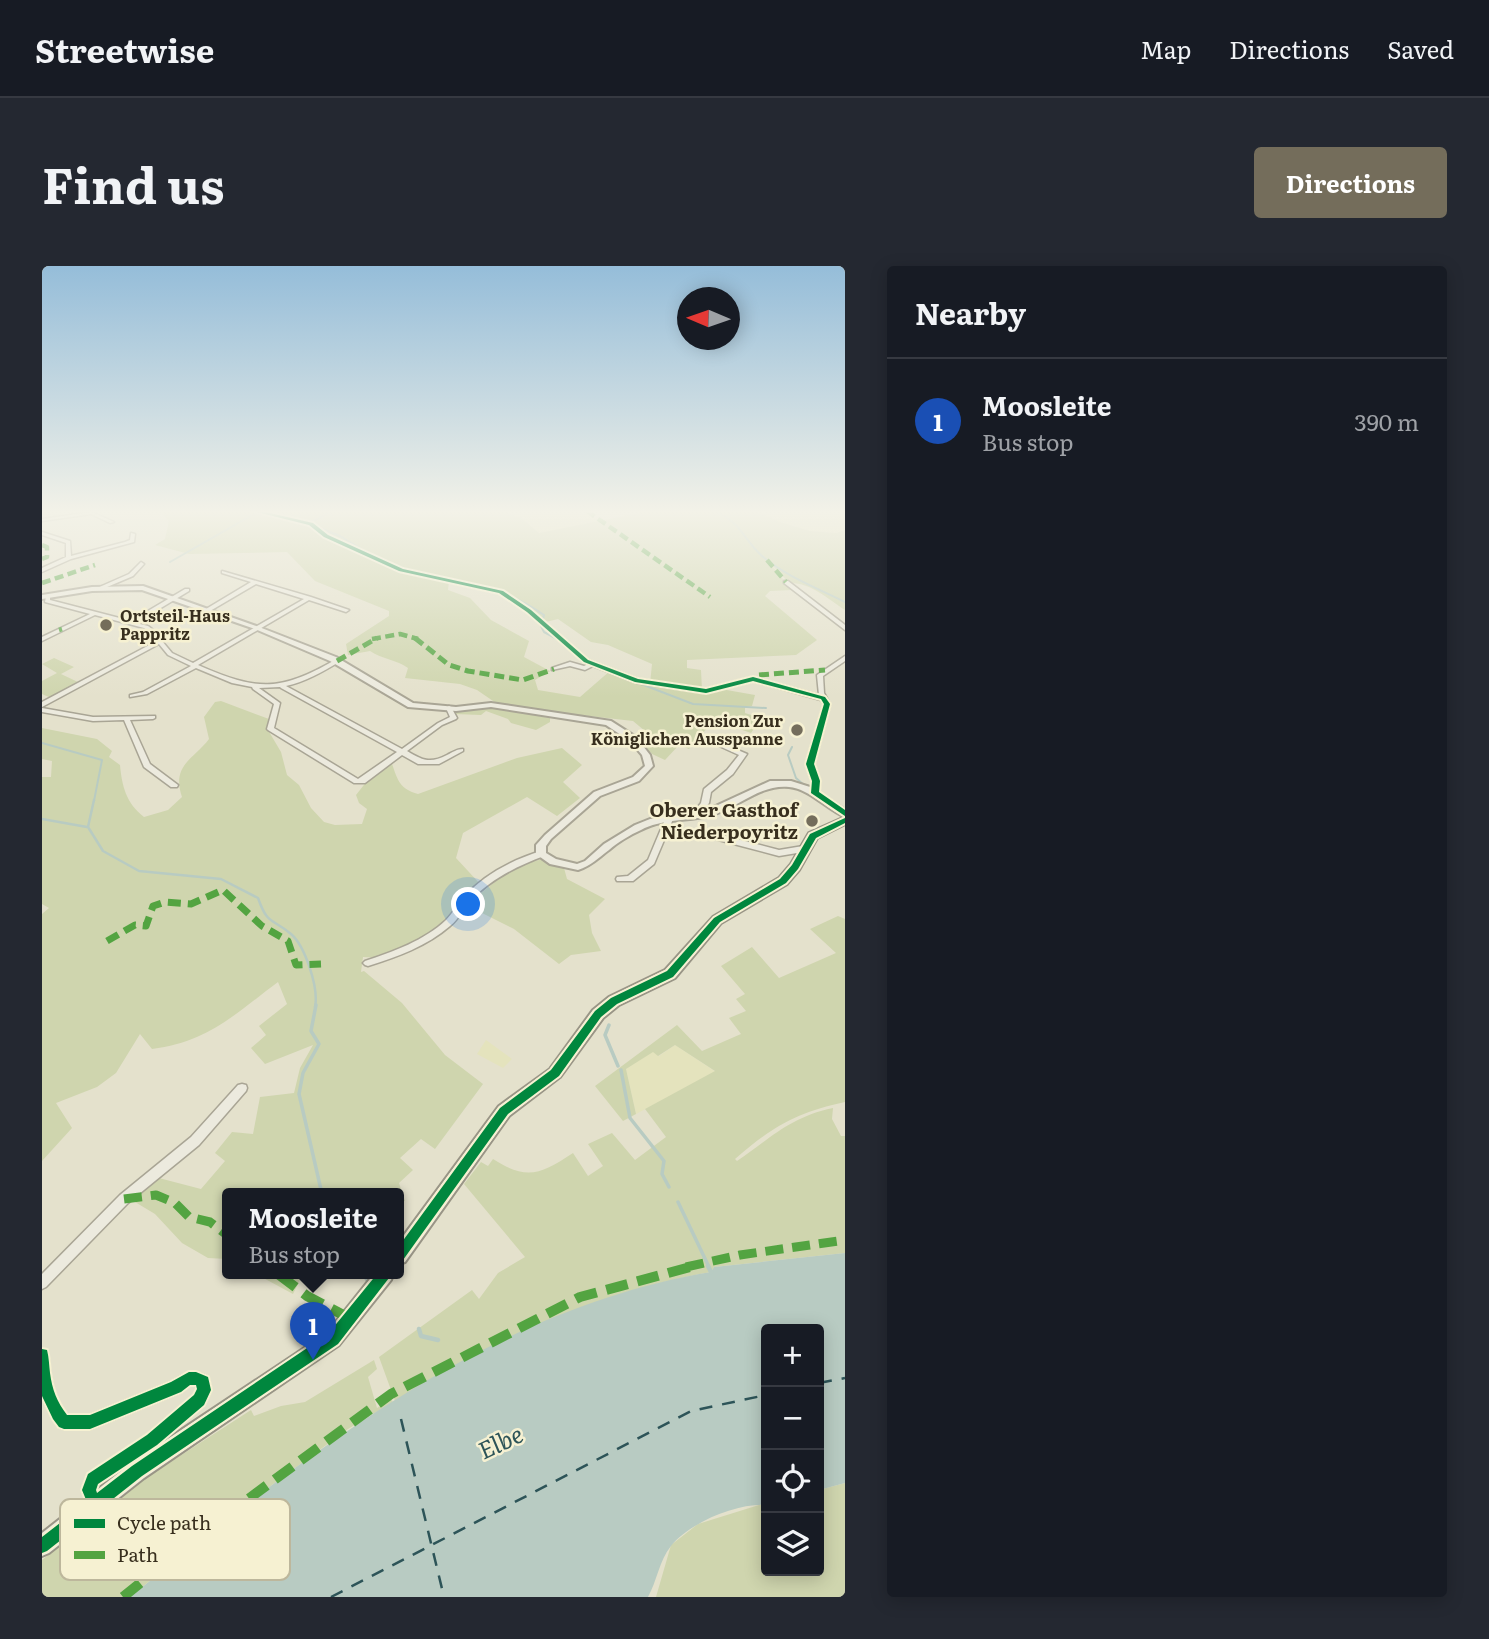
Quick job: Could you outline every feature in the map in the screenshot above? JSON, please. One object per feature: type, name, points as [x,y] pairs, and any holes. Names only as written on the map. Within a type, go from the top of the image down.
[{"type":"main road","points":[[404,1249],[505,1111],[555,1073],[587,1024],[614,1001],[670,974],[717,920],[783,881],[795,867],[803,849],[813,836],[844,820]]},
{"type":"main road","points":[[98,1499],[333,1339],[381,1279]]},
{"type":"main road","points":[[42,1546],[60,1531]]},
{"type":"street","points":[[97,589],[133,573]]},
{"type":"street","points":[[227,573],[346,610]]},
{"type":"street","points":[[416,573],[496,590],[592,664],[637,681],[706,691],[753,679],[822,698],[827,704],[810,764],[816,781],[815,793]]},
{"type":"street","points":[[208,610],[255,582]]},
{"type":"street","points":[[786,582],[845,628]]},
{"type":"street","points":[[277,703],[254,686],[170,654],[159,642],[154,631],[132,622],[47,601],[45,597],[97,589],[141,587],[257,628],[337,661],[407,704],[449,708],[491,705],[600,720],[621,729],[639,745],[649,766],[640,777],[589,800],[548,837],[541,845],[541,854]]},
{"type":"street","points":[[132,622],[187,590]]},
{"type":"street","points":[[132,696],[145,693],[309,598]]},
{"type":"street","points":[[42,639],[94,614]]},
{"type":"street","points":[[42,708],[159,642]]},
{"type":"street","points":[[822,698],[820,675],[845,658]]},
{"type":"street","points":[[254,686],[283,687],[305,680],[337,661]]},
{"type":"street","points":[[554,669],[570,664],[584,668],[592,664]]},
{"type":"street","points":[[283,687],[270,729],[357,782],[362,781],[402,749],[454,718],[449,708]]},
{"type":"street","points":[[283,687],[402,749],[421,762],[434,763],[461,750]]},
{"type":"street","points":[[42,708],[80,717],[127,720],[153,717]]},
{"type":"street","points":[[127,720],[147,765],[174,785]]},
{"type":"street","points":[[695,816],[708,797],[707,791],[730,772],[743,754],[710,740]]},
{"type":"street","points":[[541,854],[553,862],[578,867],[588,863],[607,846],[638,827],[722,809],[770,784],[791,784],[815,793],[844,820]]},
{"type":"street","points":[[620,879],[631,878],[651,862],[669,819]]},
{"type":"street","points":[[706,834],[779,853],[803,849]]},
{"type":"street","points":[[368,963],[387,957],[434,933],[455,916],[467,898],[482,886],[513,865],[541,854]]},
{"type":"street","points":[[42,1283],[124,1199],[195,1141],[242,1087]]},
{"type":"street","points":[[42,1355],[44,1388],[52,1409],[64,1422],[90,1422],[176,1387],[187,1379],[196,1378],[202,1382],[204,1390],[199,1400],[152,1440],[93,1479],[89,1490],[93,1499]]},
{"type":"green space","points":[[307,573],[778,573],[792,590],[770,591],[765,596],[817,640],[796,655],[687,660],[687,668],[701,670],[702,690],[721,689],[755,695],[752,706],[745,707],[745,713],[769,721],[767,726],[757,724],[751,733],[731,726],[708,727],[689,749],[679,745],[665,760],[652,754],[634,734],[645,731],[633,721],[496,703],[477,690],[460,684],[405,678],[408,668],[370,651],[348,655],[346,644],[389,616],[389,611],[315,581]],"holes":[[[449,581],[501,592],[542,623],[558,619],[591,642],[608,645],[652,664],[650,684],[611,670],[580,697],[538,690],[535,680],[554,669],[550,671],[524,657],[529,641],[491,620],[470,598],[448,590]]]},
{"type":"green space","points":[[780,573],[845,573],[845,610],[811,588],[789,583]]},
{"type":"green space","points":[[54,658],[74,667],[61,674],[80,683],[51,698],[42,694],[42,681],[57,673],[42,664]]},
{"type":"green space","points":[[221,701],[269,719],[268,730],[281,752],[287,775],[299,785],[311,808],[324,822],[335,825],[362,824],[367,809],[359,803],[356,795],[367,781],[392,764],[400,784],[418,794],[517,758],[562,748],[582,765],[563,782],[580,798],[557,816],[527,797],[463,833],[456,858],[481,885],[448,919],[409,947],[377,957],[363,957],[361,972],[364,971],[402,1003],[445,1055],[483,1084],[435,1149],[421,1139],[400,1158],[413,1170],[399,1183],[401,1188],[222,1188],[222,1259],[208,1258],[182,1243],[155,1214],[130,1199],[155,1177],[201,1189],[225,1161],[215,1153],[232,1132],[253,1134],[260,1097],[294,1093],[300,1068],[313,1045],[265,1064],[251,1048],[266,1035],[259,1026],[287,1004],[278,982],[220,1025],[189,1040],[152,1049],[140,1034],[116,1073],[97,1087],[56,1103],[72,1128],[42,1161],[42,914],[49,908],[42,904],[42,777],[51,777],[52,761],[42,759],[42,728],[97,739],[112,751],[109,757],[120,765],[129,800],[144,817],[168,810],[182,797],[179,777],[186,764],[209,739],[204,717],[215,702]]},
{"type":"green space","points":[[489,707],[550,718],[550,722],[536,730],[511,723],[508,719],[486,711],[481,715],[455,714],[452,710]]},
{"type":"green space","points":[[543,859],[564,868],[567,879],[605,899],[589,915],[592,933],[601,951],[571,955],[559,964],[514,929],[466,905],[515,866]]},
{"type":"green space","points":[[838,916],[845,919],[845,1102],[786,1122],[735,1159],[737,1161],[793,1123],[833,1108],[832,1119],[841,1136],[845,1136],[845,1253],[714,1267],[711,1272],[626,1292],[509,1338],[395,1401],[379,1357],[472,1290],[479,1299],[498,1273],[525,1257],[464,1184],[481,1162],[488,1166],[493,1159],[515,1170],[534,1172],[552,1166],[573,1153],[588,1176],[603,1166],[588,1144],[612,1133],[635,1160],[666,1137],[645,1109],[715,1071],[675,1045],[658,1056],[653,1052],[626,1069],[636,1114],[623,1121],[595,1086],[677,1025],[702,1051],[741,1034],[729,1018],[746,1011],[736,999],[745,994],[721,966],[752,947],[779,978],[836,953],[810,929]]},
{"type":"green space","points":[[486,1040],[512,1059],[503,1068],[477,1054]]},
{"type":"green space","points":[[675,1045],[716,1072],[636,1114],[626,1069],[653,1051],[659,1056]]},
{"type":"green space","points":[[265,1279],[299,1279],[293,1294]]},
{"type":"green space","points":[[374,1360],[377,1369],[368,1377],[377,1408],[391,1399],[393,1402],[348,1429],[253,1499],[118,1499],[138,1483],[251,1410],[254,1416],[281,1406],[305,1402]]},
{"type":"green space","points":[[845,1483],[845,1597],[656,1597],[671,1545],[698,1524],[759,1505],[761,1576],[824,1576],[824,1489]]},
{"type":"green space","points":[[60,1546],[60,1580],[151,1580],[130,1597],[42,1597],[42,1560]]},
{"type":"water","name":"Elbe","points":[[845,1253],[845,1483],[824,1489],[824,1324],[761,1324],[761,1505],[741,1507],[714,1516],[679,1538],[664,1558],[648,1597],[130,1597],[151,1580],[290,1580],[290,1499],[254,1499],[330,1443],[401,1396],[474,1354],[550,1319],[629,1291],[711,1272],[714,1267]]},
{"type":"waterway","points":[[422,573],[457,581]]},
{"type":"waterway","points":[[787,573],[845,602]]},
{"type":"waterway","points":[[470,584],[500,592],[535,609],[544,615],[541,626],[544,632],[559,640]]},
{"type":"waterway","points":[[580,658],[588,664]]},
{"type":"waterway","points":[[623,677],[693,704],[766,708]]},
{"type":"waterway","points":[[42,743],[102,760],[94,801]]},
{"type":"waterway","points":[[792,747],[788,755],[796,778],[804,785]]},
{"type":"waterway","points":[[94,800],[88,827],[103,851],[139,871],[221,879],[258,898],[268,917],[291,934],[306,957],[315,989],[315,1007]]},
{"type":"waterway","points":[[42,819],[87,827]]},
{"type":"waterway","points":[[316,1005],[311,1031],[319,1044],[303,1073],[299,1094],[321,1188]]},
{"type":"waterway","points":[[609,1025],[605,1035],[618,1066]]},
{"type":"waterway","points":[[621,1070],[630,1118],[664,1161],[662,1174],[669,1187]]},
{"type":"waterway","points":[[678,1202],[709,1267]]},
{"type":"waterway","points":[[708,1266],[711,1272]]},
{"type":"waterway","points":[[419,1329],[421,1336],[438,1340]]},
{"type":"ferry route","points":[[824,1382],[845,1378]]},
{"type":"ferry route","points":[[431,1545],[691,1411],[761,1396]]},
{"type":"ferry route","points":[[401,1419],[431,1545]]},
{"type":"ferry route","points":[[331,1597],[431,1545]]},
{"type":"ferry route","points":[[431,1545],[444,1597]]},
{"type":"marked path","points":[[42,583],[71,573]]},
{"type":"marked path","points":[[676,573],[710,597]]},
{"type":"marked path","points":[[778,573],[786,582]]},
{"type":"marked path","points":[[337,661],[366,642],[400,634],[421,641],[444,662],[468,671],[523,680],[533,679],[554,669]]},
{"type":"marked path","points":[[759,675],[825,670]]},
{"type":"marked path","points":[[107,941],[135,925],[146,926],[153,906],[165,902],[191,904],[223,890],[235,904],[245,907],[262,926],[288,941],[296,965],[321,964]]},
{"type":"marked path","points":[[124,1199],[156,1195],[175,1203],[189,1217],[210,1222],[222,1231]]},
{"type":"marked path","points":[[248,1499],[391,1394],[580,1297],[644,1277],[740,1255],[845,1240]]},
{"type":"marked path","points":[[285,1279],[307,1296],[351,1319]]},
{"type":"marked path","points":[[123,1597],[144,1580]]},
{"type":"cycle path","points":[[415,573],[501,592],[529,611],[586,661],[637,681],[706,691],[753,679],[823,698],[827,704],[810,764],[816,781],[815,793],[845,814]]},
{"type":"cycle path","points":[[404,1249],[504,1111],[555,1073],[598,1014],[614,1001],[670,974],[717,920],[783,881],[795,867],[813,836],[845,820]]},
{"type":"cycle path","points":[[102,1499],[137,1471],[333,1339],[381,1279]]},
{"type":"cycle path","points":[[42,1355],[47,1391],[53,1407],[64,1422],[90,1422],[176,1387],[189,1379],[196,1378],[203,1382],[204,1390],[199,1400],[152,1440],[93,1479],[89,1490],[93,1499]]},
{"type":"cycle path","points":[[42,1546],[60,1532]]},
{"type":"place","name":"Ortsteil-Haus Pappritz","points":[[106,625]]},
{"type":"place","name":"Pension Zur Königlichen Ausspanne","points":[[797,730]]},
{"type":"place","name":"Oberer Gasthof Niederpoyritz","points":[[812,821]]},
{"type":"place","name":"Moosleite","points":[[313,1360]]}]
